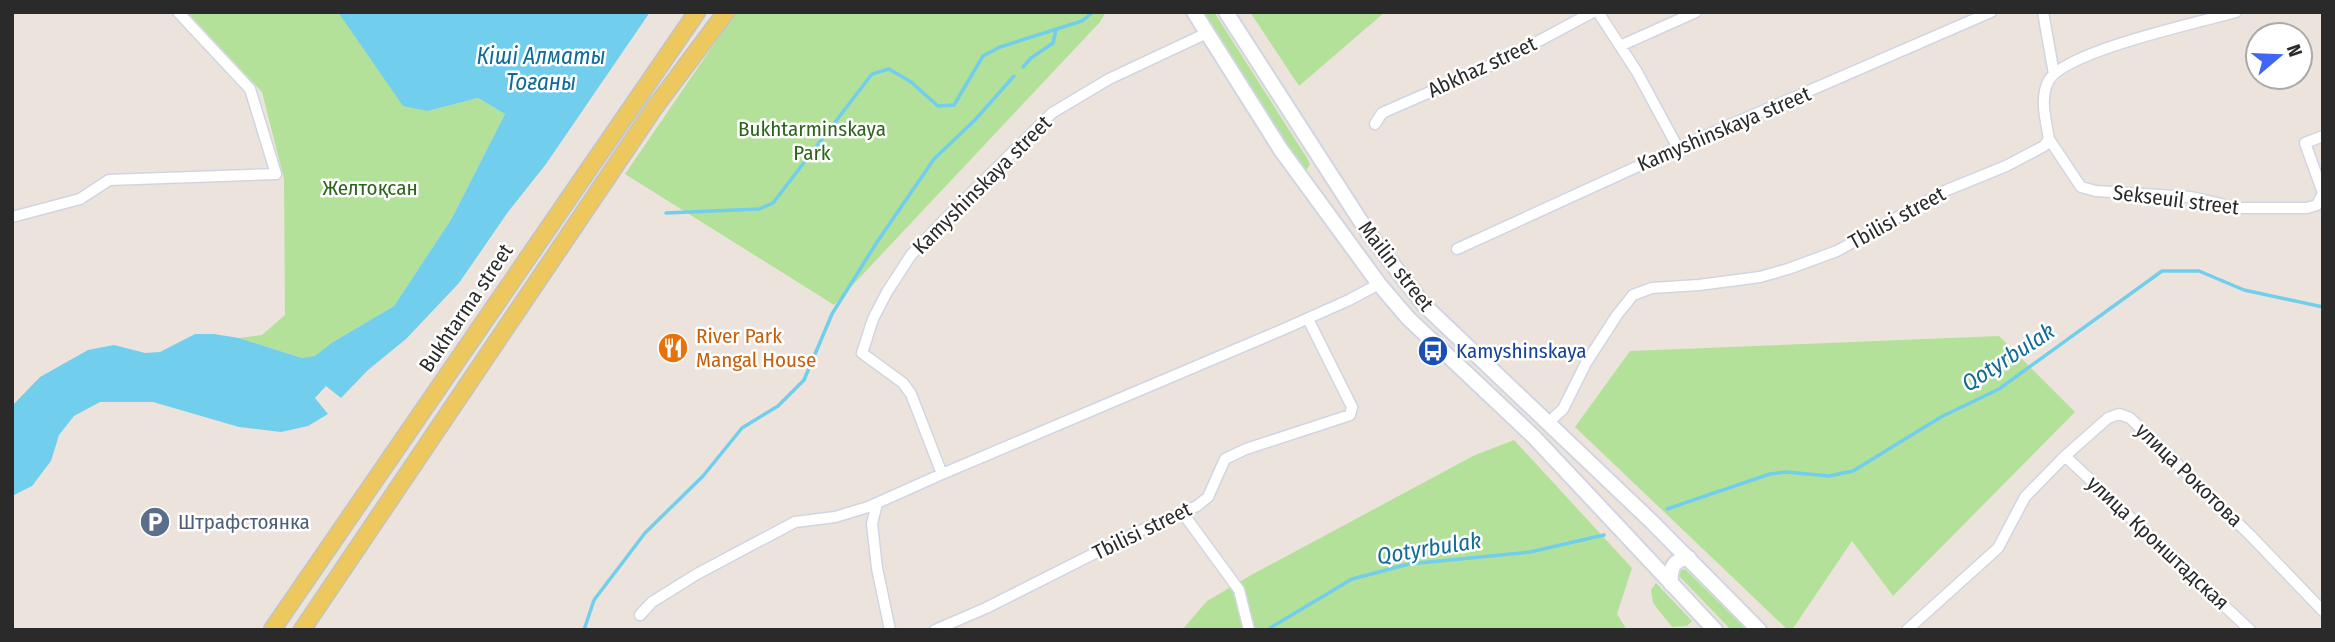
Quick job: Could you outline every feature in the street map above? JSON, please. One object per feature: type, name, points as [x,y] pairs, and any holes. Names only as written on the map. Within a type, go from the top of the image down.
[{"type":"main road","name":"Bukhtarma street","points":[[272,630],[697,12]]},
{"type":"main road","name":"Bukhtarma street","points":[[302,630],[655,107],[726,12]]},
{"type":"main road","name":"Mailin street","points":[[1194,12],[1281,150],[1379,284],[1408,318],[1534,437],[1715,630]]},
{"type":"main road","name":"Mailin street","points":[[1226,12],[1318,158],[1405,283],[1471,352],[1689,558],[1759,630]]},
{"type":"main road","points":[[1671,584],[1673,564],[1689,558]]},
{"type":"street","points":[[12,217],[80,199],[109,180],[276,174],[250,89],[178,12]]},
{"type":"street","points":[[1595,12],[1637,72],[1678,148]]},
{"type":"street","name":"Abkhaz street","points":[[1375,124],[1382,113],[1505,59],[1595,12]]},
{"type":"street","points":[[1620,46],[1696,12]]},
{"type":"street","name":"Kamyshinskaya street","points":[[1457,248],[1678,148],[1991,12]]},
{"type":"street","points":[[2043,12],[2054,74]]},
{"type":"street","points":[[2049,139],[2043,101],[2048,82],[2054,74],[2075,60],[2114,46],[2236,12]]},
{"type":"street","name":"Kamyshinskaya street","points":[[942,474],[911,394],[903,383],[862,353],[873,319],[887,292],[919,246],[1052,113],[1109,79],[1207,33]]},
{"type":"street","points":[[2320,137],[2305,144],[2323,193]]},
{"type":"street","name":"Tbilisi street","points":[[1548,423],[1563,409],[1586,363],[1633,295],[1651,288],[1748,279],[1788,269],[1837,251],[1947,190],[2035,151],[2049,139]]},
{"type":"street","name":"Sekseuil street","points":[[2049,139],[2081,187],[2096,191],[2191,197],[2239,208],[2307,208],[2317,205],[2323,193]]},
{"type":"street","points":[[640,615],[652,602],[697,574],[795,522],[835,517],[877,503],[1308,319],[1379,284]]},
{"type":"street","name":"Tbilisi street","points":[[934,630],[986,608],[1131,535],[1197,506],[1208,497],[1225,458],[1350,415],[1352,407],[1308,319]]},
{"type":"street","name":"улица Рокотова","points":[[1907,630],[1997,548],[2025,496],[2108,418],[2119,414],[2130,418],[2250,535],[2323,611]]},
{"type":"street","name":"улица Кронштадская","points":[[2065,456],[2250,630]]},
{"type":"street","points":[[877,503],[872,524],[874,546],[890,630]]},
{"type":"street","points":[[1182,512],[1239,590],[1249,630]]},
{"type":"green space","name":"Желтоқсан","points":[[187,12],[338,12],[428,111],[478,98],[505,114],[452,218],[394,306],[333,342],[315,357],[302,358],[239,338],[262,335],[285,315],[284,179],[262,92]]},
{"type":"green space","name":"Bukhtarminskaya Park","points":[[736,12],[1106,12],[1100,22],[834,305],[625,174]]},
{"type":"green space","points":[[1201,12],[1214,12],[1307,158],[1310,164],[1307,169],[1301,170]]},
{"type":"green space","points":[[1250,12],[1385,12],[1299,86]]},
{"type":"green space","points":[[1999,336],[2075,412],[1893,596],[1852,541],[1792,630],[1788,630],[1575,427],[1630,351]]},
{"type":"green space","points":[[1514,440],[1632,568],[1617,614],[1627,630],[1182,630],[1207,601],[1253,574],[1475,455]]},
{"type":"green space","points":[[1685,569],[1747,630],[1731,630],[1679,576],[1681,570]]},
{"type":"green space","points":[[1656,583],[1692,621],[1687,626],[1672,627],[1653,603],[1651,590]]},
{"type":"water","name":"Кіші Алматы Тоғаны","points":[[338,12],[650,12],[546,164],[508,212],[459,283],[406,339],[368,370],[341,398],[326,386],[315,398],[328,414],[308,426],[281,432],[239,427],[153,402],[100,402],[74,416],[59,435],[51,461],[32,486],[12,496],[12,406],[40,377],[88,350],[114,345],[145,353],[160,352],[195,334],[214,334],[239,338],[302,358],[315,356],[333,342],[394,306],[452,218],[505,114],[478,98],[428,111],[403,106]]},
{"type":"waterway","points":[[666,213],[759,209],[773,203],[872,74],[889,69],[911,82],[938,106],[954,105],[983,56],[1000,47],[1082,21],[1093,12]]},
{"type":"waterway","points":[[1023,67],[1053,43],[1056,30]]},
{"type":"waterway","points":[[584,630],[594,600],[645,533],[703,476],[742,428],[778,406],[804,380],[832,314],[934,159],[975,120],[1014,76]]},
{"type":"waterway","name":"Qotyrbulak","points":[[1667,509],[1770,474],[1786,472],[1829,476],[1853,471],[1941,417],[1999,389],[2162,271],[2199,271],[2244,290],[2323,307]]},
{"type":"waterway","name":"Qotyrbulak","points":[[1270,628],[1352,579],[1409,564],[1530,552],[1604,535]]},
{"type":"place","name":"River Park Mangal House","points":[[673,348]]},
{"type":"place","name":"Kamyshinskaya","points":[[1433,351]]},
{"type":"place","name":"Штрафстоянка","points":[[155,522]]}]
